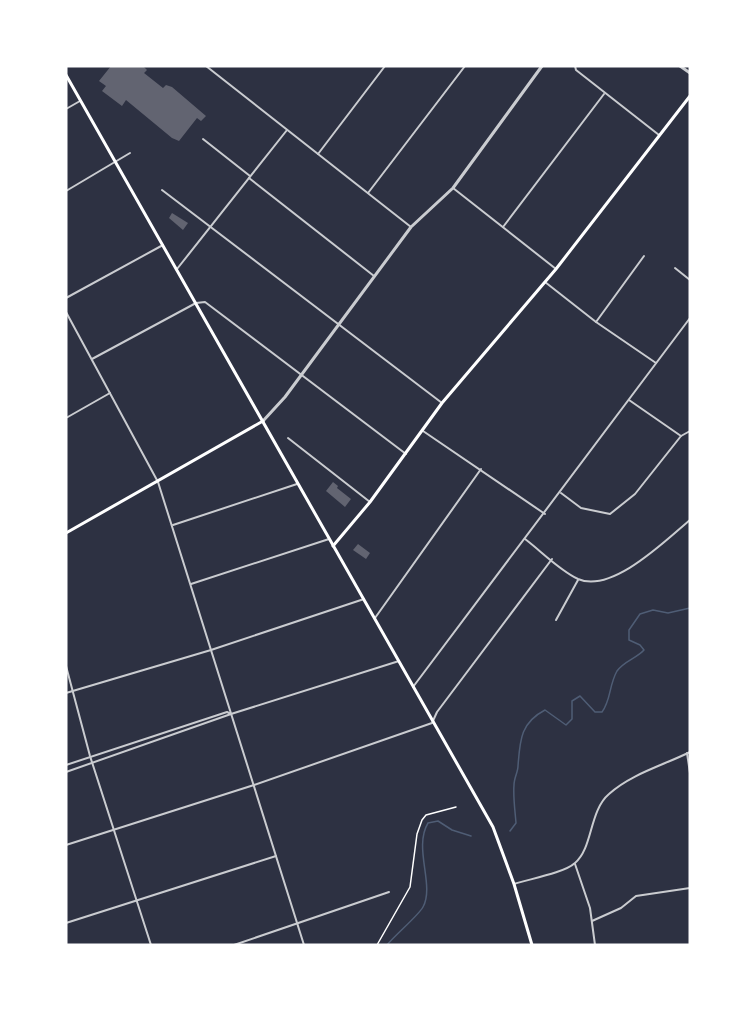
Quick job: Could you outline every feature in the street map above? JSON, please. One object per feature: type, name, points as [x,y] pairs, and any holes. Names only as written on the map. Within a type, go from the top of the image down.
[{"type":"main road","points":[[66,75],[493,827],[514,884],[532,945]]},
{"type":"main road","points":[[333,546],[370,502],[442,403],[545,282],[690,96]]},
{"type":"main road","points":[[66,533],[263,421]]},
{"type":"street","points":[[206,66],[411,227]]},
{"type":"street","points":[[318,154],[385,66]]},
{"type":"street","points":[[368,193],[465,66]]},
{"type":"street","points":[[263,421],[301,376],[411,227],[453,188],[542,66]]},
{"type":"street","points":[[575,66],[576,70],[604,94],[659,135]]},
{"type":"street","points":[[680,66],[690,73]]},
{"type":"street","points":[[503,227],[604,94]]},
{"type":"street","points":[[66,110],[81,101]]},
{"type":"street","points":[[177,269],[286,130]]},
{"type":"street","points":[[203,139],[374,277]]},
{"type":"street","points":[[66,191],[130,153]]},
{"type":"street","points":[[453,188],[556,268]]},
{"type":"street","points":[[162,190],[337,326],[442,403]]},
{"type":"street","points":[[66,298],[163,245]]},
{"type":"street","points":[[596,322],[644,256]]},
{"type":"street","points":[[675,268],[690,280]]},
{"type":"street","points":[[545,282],[596,322],[657,363]]},
{"type":"street","points":[[92,359],[196,303],[205,302],[406,454]]},
{"type":"street","points":[[66,312],[159,482],[304,945]]},
{"type":"street","points":[[413,687],[561,494],[690,318]]},
{"type":"street","points":[[66,418],[110,393]]},
{"type":"street","points":[[629,400],[681,436]]},
{"type":"street","points":[[423,430],[482,468],[545,514]]},
{"type":"street","points":[[561,494],[581,508],[610,513],[635,494],[681,436],[690,431]]},
{"type":"street","points":[[288,438],[370,502]]},
{"type":"street","points":[[375,618],[482,468]]},
{"type":"street","points":[[173,525],[297,484]]},
{"type":"street","points":[[525,539],[578,579],[603,580],[633,566],[690,520]]},
{"type":"street","points":[[191,584],[329,539]]},
{"type":"street","points":[[66,845],[254,785],[432,723],[437,712],[552,559]]},
{"type":"street","points":[[556,620],[578,579]]},
{"type":"street","points":[[66,693],[211,650],[364,599]]},
{"type":"street","points":[[66,772],[231,714],[399,661]]},
{"type":"street","points":[[66,666],[90,756],[151,945]]},
{"type":"street","points":[[66,765],[227,712],[231,714]]},
{"type":"street","points":[[514,884],[575,864],[581,854],[598,807],[609,793],[624,783],[688,752],[690,773]]},
{"type":"street","points":[[66,922],[276,856]]},
{"type":"street","points":[[575,864],[592,921],[595,945]]},
{"type":"street","points":[[592,921],[621,908],[636,897],[690,888]]},
{"type":"street","points":[[234,945],[389,892]]},
{"type":"path","points":[[377,945],[410,887],[416,858],[417,834],[422,820],[428,814],[456,807]]},
{"type":"building","points":[[111,66],[143,66],[147,70],[144,73],[163,88],[166,85],[172,87],[206,116],[201,121],[197,118],[179,141],[172,138],[126,100],[122,106],[102,91],[106,86],[99,81]]},
{"type":"building","points":[[172,213],[188,223],[183,230],[169,218]]},
{"type":"building","points":[[333,482],[351,499],[345,507],[326,491]]},
{"type":"building","points":[[358,544],[370,553],[366,559],[353,550]]},
{"type":"waterway","points":[[510,831],[516,823],[514,785],[521,741],[526,727],[545,710],[566,725],[572,719],[572,701],[580,696],[595,712],[602,712],[617,671],[644,650],[640,645],[629,640],[629,630],[640,614],[653,610],[668,613],[690,608]]},
{"type":"waterway","points":[[387,945],[423,907],[427,888],[423,844],[428,823],[438,821],[452,830],[471,836]]}]
